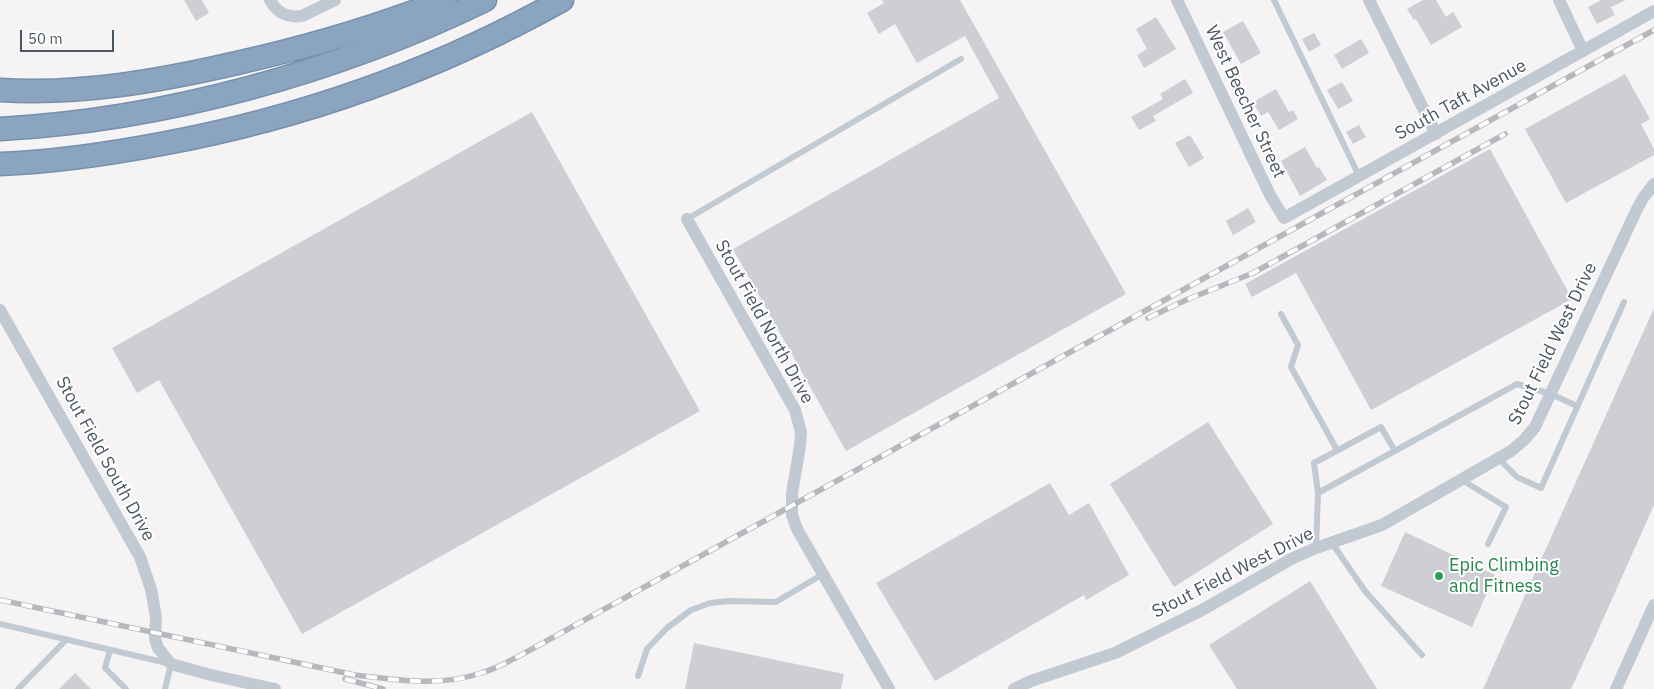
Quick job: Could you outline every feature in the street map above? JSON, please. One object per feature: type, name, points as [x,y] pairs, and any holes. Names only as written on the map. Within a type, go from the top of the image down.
[{"type":"highway","points":[[0,90],[76,90],[143,82],[204,71],[328,41],[445,0]]},
{"type":"highway","points":[[0,128],[110,117],[187,103],[273,82],[391,42],[486,0]]},
{"type":"highway","points":[[0,164],[60,160],[135,149],[193,138],[293,113],[367,89],[436,63],[562,0]]},
{"type":"street","points":[[270,0],[282,14],[297,16],[302,16],[335,0]]},
{"type":"street","name":"West Beecher Street","points":[[1177,0],[1270,195],[1284,218]]},
{"type":"street","points":[[1369,0],[1436,134]]},
{"type":"street","points":[[1559,0],[1583,51]]},
{"type":"street","name":"South Taft Avenue","points":[[1284,218],[1654,11]]},
{"type":"street","name":"Stout Field West Drive","points":[[1014,689],[1031,681],[1115,653],[1189,616],[1282,564],[1316,548],[1382,526],[1512,451],[1535,427],[1637,209],[1654,184]]},
{"type":"street","name":"Stout Field North Drive","points":[[687,219],[797,415],[801,432],[792,493],[792,515],[797,529],[889,689]]},
{"type":"street","name":"Stout Field South Drive","points":[[0,310],[140,557],[151,589],[156,617],[155,633],[158,648],[171,664]]},
{"type":"street","points":[[1616,689],[1654,605]]},
{"type":"street","points":[[171,664],[275,689]]},
{"type":"lane","points":[[1274,0],[1359,176]]},
{"type":"lane","points":[[687,219],[962,59]]},
{"type":"lane","points":[[1499,459],[1517,477],[1541,488],[1624,302]]},
{"type":"lane","points":[[1281,314],[1298,345],[1291,367],[1337,450]]},
{"type":"lane","points":[[1318,493],[1517,384],[1551,394],[1578,406]]},
{"type":"lane","points":[[1316,548],[1318,493],[1314,463],[1381,427],[1395,451]]},
{"type":"lane","points":[[1462,480],[1506,507],[1488,544]]},
{"type":"lane","points":[[1332,543],[1365,591],[1422,656]]},
{"type":"lane","points":[[638,676],[647,649],[667,628],[691,610],[710,603],[728,601],[776,602],[823,574]]},
{"type":"lane","points":[[0,624],[171,664],[165,689]]},
{"type":"lane","points":[[18,689],[66,640]]},
{"type":"lane","points":[[110,650],[105,668],[126,689]]},
{"type":"building","points":[[184,0],[202,0],[209,13],[196,21]]},
{"type":"building","points":[[882,0],[960,0],[1126,294],[846,451],[733,249],[999,98],[965,36],[917,63],[895,24],[879,34],[867,13],[884,3]]},
{"type":"building","points":[[1423,0],[1436,0],[1446,17],[1453,12],[1462,27],[1431,45],[1416,19],[1414,20],[1407,9]]},
{"type":"building","points":[[1601,0],[1626,0],[1611,7],[1615,15],[1597,24],[1588,7]]},
{"type":"building","points":[[1156,17],[1176,49],[1144,68],[1137,55],[1147,49],[1136,29]]},
{"type":"building","points":[[1243,21],[1261,53],[1241,64],[1223,32]]},
{"type":"building","points":[[1314,33],[1321,45],[1309,52],[1302,39]]},
{"type":"building","points":[[1361,39],[1369,53],[1342,69],[1334,55]]},
{"type":"building","points":[[1625,74],[1650,119],[1641,124],[1654,149],[1654,155],[1566,203],[1525,129]]},
{"type":"building","points":[[1185,79],[1193,93],[1153,116],[1156,121],[1139,130],[1131,117],[1163,99],[1160,94]]},
{"type":"building","points":[[1342,82],[1353,101],[1338,109],[1327,90]]},
{"type":"building","points":[[1276,89],[1289,112],[1293,110],[1298,119],[1279,130],[1268,112],[1261,116],[1253,102]]},
{"type":"building","points":[[532,112],[700,411],[302,634],[159,380],[137,393],[112,348]]},
{"type":"building","points":[[1359,125],[1366,137],[1353,144],[1346,132]]},
{"type":"building","points":[[1190,135],[1204,158],[1189,167],[1175,143]]},
{"type":"building","points":[[1305,147],[1317,168],[1319,167],[1327,180],[1300,196],[1281,161]]},
{"type":"building","points":[[1490,149],[1572,299],[1371,410],[1296,273],[1252,297],[1245,284]]},
{"type":"building","points":[[1248,208],[1256,222],[1233,235],[1226,221]]},
{"type":"building","points":[[1654,308],[1654,505],[1592,644],[1571,689],[1483,689]]},
{"type":"building","points":[[1208,422],[1273,524],[1174,587],[1110,484]]},
{"type":"building","points":[[1050,483],[1069,515],[1089,503],[1129,575],[1086,600],[1084,595],[935,681],[876,583]]},
{"type":"building","name":"Epic Climbing and Fitness","points":[[1405,532],[1495,575],[1472,627],[1381,586]]},
{"type":"building","points":[[1310,581],[1377,689],[1237,689],[1209,645]]},
{"type":"building","points":[[694,643],[844,674],[841,689],[685,689]]},
{"type":"building","points":[[75,673],[91,689],[59,689]]},
{"type":"railway","points":[[0,600],[355,675],[434,681],[466,677],[487,671],[523,654],[1654,30]]},
{"type":"railway","points":[[1148,318],[1186,300],[1253,273],[1505,134]]},
{"type":"railway","points":[[345,679],[383,689]]},
{"type":"place","name":"Epic Climbing and Fitness","points":[[1439,576]]}]
